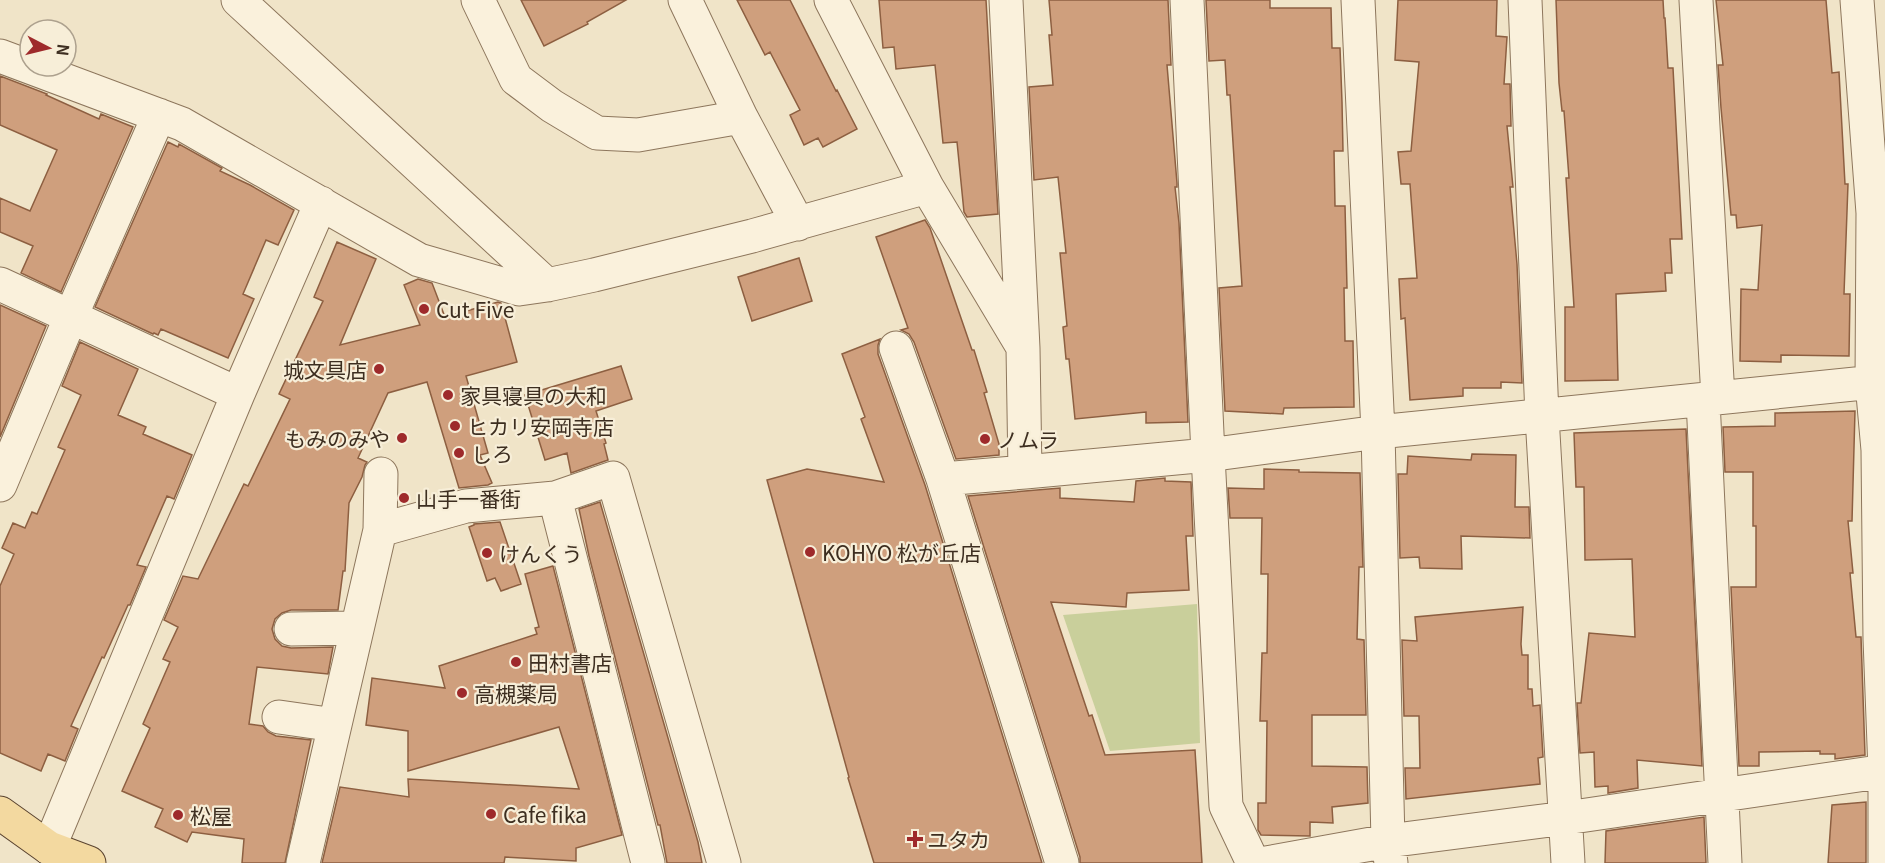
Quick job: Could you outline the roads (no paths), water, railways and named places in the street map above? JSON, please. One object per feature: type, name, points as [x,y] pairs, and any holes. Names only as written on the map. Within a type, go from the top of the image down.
[{"type":"main road","points":[[0,813],[49,848],[89,863]]},
{"type":"street","points":[[238,0],[547,285]]},
{"type":"street","points":[[478,0],[516,79],[552,106],[597,133],[638,135],[741,117]]},
{"type":"street","points":[[685,0],[741,117],[798,224]]},
{"type":"street","points":[[831,0],[927,187],[1023,348]]},
{"type":"street","points":[[1006,0],[1023,348],[1025,472]]},
{"type":"street","points":[[1187,0],[1226,806],[1253,863]]},
{"type":"street","points":[[1358,0],[1378,432],[1390,852]]},
{"type":"street","points":[[1525,0],[1542,416],[1568,863]]},
{"type":"street","points":[[1696,0],[1725,863]]},
{"type":"street","points":[[1857,0],[1873,213],[1879,382],[1880,639],[1885,771],[1885,863]]},
{"type":"street","points":[[0,56],[182,124],[419,260],[519,289],[594,275],[798,224],[927,187]]},
{"type":"street","points":[[0,485],[159,115]]},
{"type":"street","points":[[49,848],[238,394],[321,203]]},
{"type":"street","points":[[0,284],[238,394]]},
{"type":"street","points":[[896,348],[943,479],[1062,863]]},
{"type":"street","points":[[943,479],[1208,456],[1378,432],[1879,382]]},
{"type":"street","points":[[303,863],[381,530],[381,474]]},
{"type":"street","points":[[381,530],[466,506],[555,498],[613,478],[724,863]]},
{"type":"street","points":[[555,498],[648,863]]},
{"type":"street","points":[[291,629],[357,628]]},
{"type":"street","points":[[279,717],[335,725]]},
{"type":"street","points":[[1266,863],[1390,852],[1566,818],[1885,771]]},
{"type":"place","name":"Cut Five","points":[[424,309]]},
{"type":"place","name":"城文具店","points":[[379,369]]},
{"type":"place","name":"家具寝具の大和","points":[[448,395]]},
{"type":"place","name":"ヒカリ安岡寺店","points":[[455,426]]},
{"type":"place","name":"もみのみや","points":[[402,438]]},
{"type":"place","name":"ノムラ","points":[[985,439]]},
{"type":"place","name":"しろ","points":[[459,453]]},
{"type":"place","name":"山手一番街","points":[[404,498]]},
{"type":"place","name":"KOHYO 松が丘店","points":[[810,552]]},
{"type":"place","name":"けんくう","points":[[487,553]]},
{"type":"place","name":"田村書店","points":[[516,662]]},
{"type":"place","name":"高槻薬局","points":[[462,693]]},
{"type":"place","name":"Cafe fika","points":[[491,814]]},
{"type":"place","name":"松屋","points":[[178,815]]},
{"type":"place","name":"ユタカ","points":[[915,839]]}]
